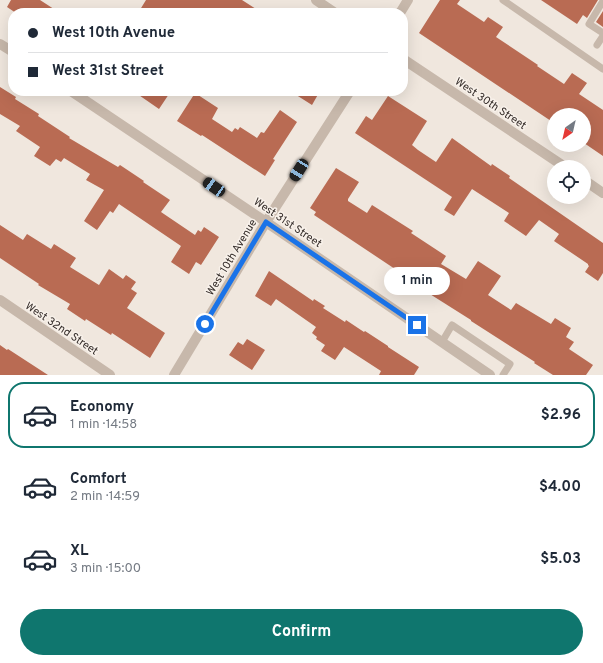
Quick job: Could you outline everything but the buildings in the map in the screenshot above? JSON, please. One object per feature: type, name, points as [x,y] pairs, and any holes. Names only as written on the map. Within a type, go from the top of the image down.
[{"type":"street","points":[[316,0],[328,8]]},
{"type":"street","name":"West 30th Street","points":[[408,62],[554,160]]},
{"type":"street","name":"West 31st Street","points":[[78,96],[490,375]]},
{"type":"street","name":"West 10th Avenue","points":[[174,375],[266,222],[347,96]]},
{"type":"street","points":[[591,185],[603,193]]},
{"type":"street","name":"West 32nd Street","points":[[0,300],[110,375]]},
{"type":"lane","points":[[503,0],[603,69]]},
{"type":"lane","points":[[597,45],[603,34],[589,24],[603,1]]},
{"type":"lane","points":[[442,342],[452,325],[510,364],[503,375]]},
{"type":"route","points":[[205,324],[266,222],[417,325]]}]
